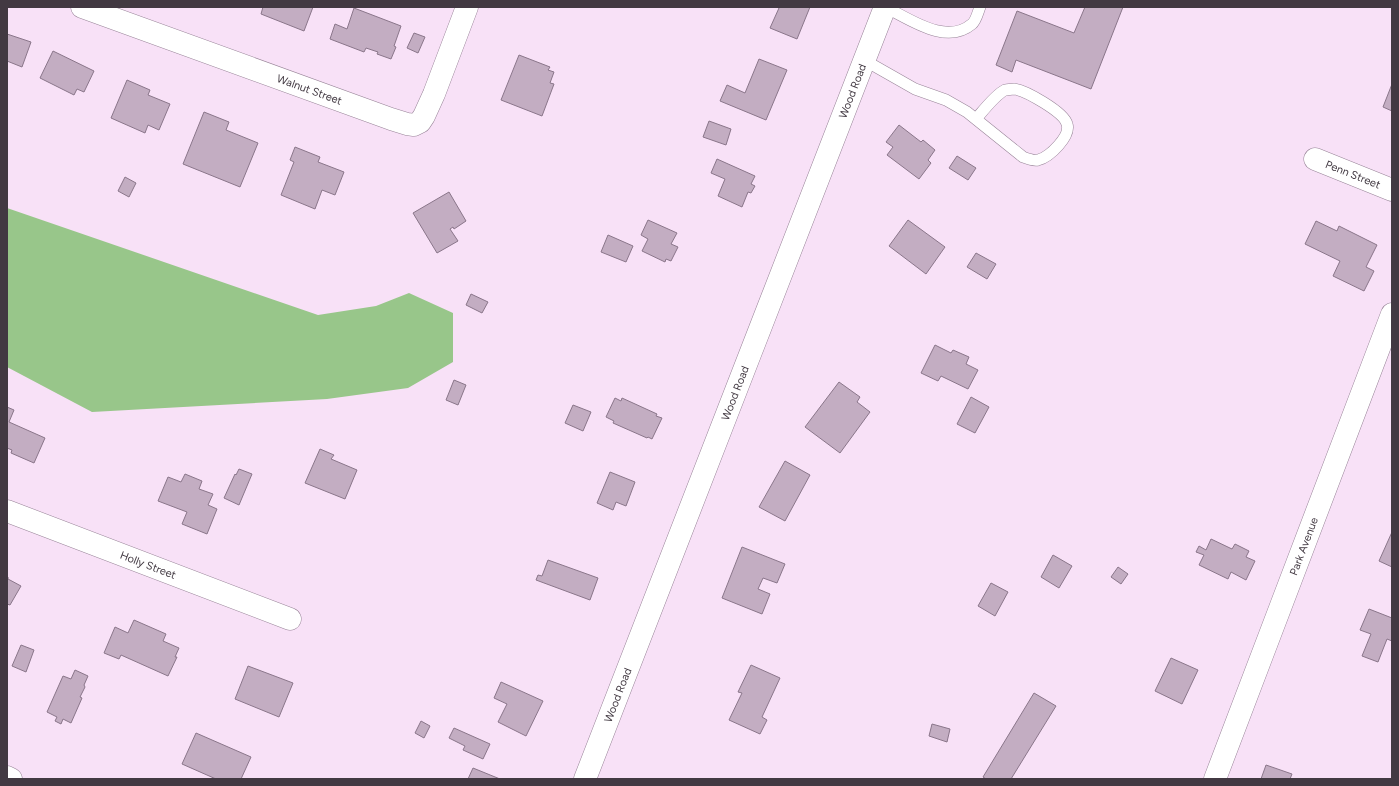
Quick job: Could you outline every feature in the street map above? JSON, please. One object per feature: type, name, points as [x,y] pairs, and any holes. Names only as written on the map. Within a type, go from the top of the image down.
[{"type":"street","name":"Walnut Street","points":[[82,7],[391,119],[414,125],[420,122],[424,116],[434,94],[467,7]]},
{"type":"street","name":"Wood Road","points":[[585,779],[885,7]]},
{"type":"street","name":"Penn Street","points":[[1315,159],[1392,190]]},
{"type":"street","name":"Park Avenue","points":[[1215,779],[1392,314]]},
{"type":"street","name":"Holly Street","points":[[7,511],[290,619]]},
{"type":"street","points":[[7,777],[11,779]]},
{"type":"lane","points":[[885,7],[931,30],[955,33],[973,24],[980,7]]},
{"type":"lane","points":[[864,60],[915,89],[946,100],[976,119],[1003,142],[1024,157],[1032,160],[1038,160],[1046,157],[1054,151],[1067,132],[1067,123],[1060,114],[1023,92],[1014,89],[1004,90],[976,119]]},
{"type":"green space","points":[[7,208],[318,315],[376,306],[409,293],[453,313],[453,362],[408,388],[327,399],[92,412],[7,367]]},
{"type":"building","points":[[263,7],[313,7],[304,31],[261,14]]},
{"type":"building","points":[[777,7],[810,7],[797,39],[770,28],[779,8]]},
{"type":"building","points":[[1085,7],[1123,7],[1091,89],[1016,60],[1012,72],[996,65],[1017,11],[1074,33]]},
{"type":"building","points":[[354,8],[401,26],[394,46],[396,47],[391,59],[366,48],[364,52],[330,39],[335,24],[347,29]]},
{"type":"building","points":[[414,33],[425,37],[418,53],[407,48]]},
{"type":"building","points":[[7,34],[31,42],[22,67],[7,61]]},
{"type":"building","points":[[53,51],[94,71],[84,92],[77,89],[74,95],[40,78]]},
{"type":"building","points":[[519,55],[550,67],[548,70],[554,72],[550,83],[554,84],[542,116],[501,100]]},
{"type":"building","points":[[759,59],[787,70],[766,120],[720,101],[727,85],[745,93]]},
{"type":"building","points":[[127,80],[150,90],[148,95],[170,104],[159,130],[148,125],[145,133],[111,118]]},
{"type":"building","points":[[1392,84],[1392,111],[1383,107]]},
{"type":"building","points":[[204,112],[229,122],[226,130],[258,143],[240,187],[183,164]]},
{"type":"building","points":[[709,121],[731,129],[726,145],[703,137]]},
{"type":"building","points":[[899,125],[921,142],[923,140],[935,150],[928,160],[931,163],[919,179],[887,155],[893,147],[886,142]]},
{"type":"building","points":[[295,147],[320,157],[318,162],[344,172],[335,195],[322,190],[315,209],[281,195],[294,162],[290,160]]},
{"type":"building","points":[[957,156],[976,168],[968,180],[949,168]]},
{"type":"building","points":[[717,159],[755,176],[751,184],[755,186],[751,193],[748,192],[742,207],[718,196],[725,179],[711,173]]},
{"type":"building","points":[[125,177],[136,183],[129,197],[118,191]]},
{"type":"building","points":[[449,192],[466,221],[454,229],[453,227],[450,229],[458,241],[437,253],[413,213]]},
{"type":"building","points":[[648,220],[677,233],[671,244],[678,247],[671,261],[666,259],[665,262],[642,251],[648,239],[641,235]]},
{"type":"building","points":[[908,220],[945,247],[926,274],[889,246]]},
{"type":"building","points":[[1316,221],[1337,231],[1339,226],[1377,245],[1366,267],[1374,271],[1364,291],[1333,276],[1340,261],[1305,244]]},
{"type":"building","points":[[608,235],[633,246],[626,262],[601,252]]},
{"type":"building","points":[[976,253],[996,264],[987,279],[967,267]]},
{"type":"building","points":[[471,294],[488,302],[482,313],[466,305]]},
{"type":"building","points":[[935,345],[951,353],[953,350],[969,357],[966,364],[978,370],[968,389],[941,376],[938,381],[921,373]]},
{"type":"building","points":[[454,380],[466,385],[458,405],[446,400]]},
{"type":"building","points":[[839,382],[860,397],[857,402],[870,412],[840,453],[805,427]]},
{"type":"building","points":[[971,397],[989,407],[975,433],[957,424]]},
{"type":"building","points":[[615,398],[621,401],[622,398],[657,414],[656,416],[662,418],[652,439],[613,423],[614,421],[606,417]]},
{"type":"building","points":[[573,405],[591,412],[583,431],[565,423]]},
{"type":"building","points":[[7,407],[14,410],[9,422],[45,438],[34,463],[11,453],[12,450],[7,448]]},
{"type":"building","points":[[320,449],[334,455],[331,459],[357,470],[345,499],[305,483]]},
{"type":"building","points":[[785,461],[810,475],[785,521],[759,507]]},
{"type":"building","points":[[239,469],[252,474],[239,505],[224,498],[235,474],[236,475]]},
{"type":"building","points":[[610,472],[635,482],[626,506],[616,502],[613,510],[597,503]]},
{"type":"building","points":[[185,474],[202,481],[199,489],[213,494],[208,505],[217,509],[207,534],[182,524],[187,512],[158,501],[168,477],[181,482]]},
{"type":"building","points":[[1392,532],[1392,567],[1379,561]]},
{"type":"building","points":[[1211,539],[1232,549],[1235,544],[1249,551],[1246,557],[1255,561],[1246,580],[1231,572],[1228,579],[1199,565],[1204,555],[1196,552],[1199,546],[1206,550]]},
{"type":"building","points":[[742,547],[785,564],[777,583],[763,578],[758,589],[770,594],[762,614],[722,598]]},
{"type":"building","points":[[1053,555],[1072,566],[1059,588],[1041,577]]},
{"type":"building","points":[[548,560],[598,578],[590,600],[536,580],[538,575],[542,576]]},
{"type":"building","points":[[1118,567],[1128,574],[1121,584],[1111,577]]},
{"type":"building","points":[[7,577],[21,586],[10,605],[7,604]]},
{"type":"building","points":[[991,583],[1008,592],[995,616],[978,606]]},
{"type":"building","points":[[1369,609],[1392,618],[1392,641],[1387,639],[1378,662],[1362,656],[1371,634],[1360,630]]},
{"type":"building","points":[[134,620],[166,634],[163,641],[179,648],[175,657],[177,657],[168,676],[121,655],[119,659],[104,653],[115,627],[128,633]]},
{"type":"building","points":[[21,645],[34,650],[26,672],[12,666]]},
{"type":"building","points":[[1171,658],[1198,670],[1182,704],[1155,691]]},
{"type":"building","points":[[751,665],[780,678],[762,717],[767,720],[760,734],[729,720],[742,693],[738,692]]},
{"type":"building","points":[[248,666],[293,683],[279,717],[235,699]]},
{"type":"building","points":[[75,670],[88,676],[80,697],[82,698],[71,723],[63,719],[61,724],[55,721],[57,717],[47,712],[63,676],[71,679]]},
{"type":"building","points":[[501,682],[543,701],[526,736],[498,722],[507,704],[494,698]]},
{"type":"building","points":[[1034,693],[1056,706],[1011,779],[986,779],[983,777]]},
{"type":"building","points":[[421,721],[430,726],[424,738],[415,733]]},
{"type":"building","points":[[932,724],[950,729],[947,742],[929,736]]},
{"type":"building","points":[[454,728],[490,744],[483,759],[463,750],[465,746],[449,738]]},
{"type":"building","points":[[196,733],[251,757],[241,779],[216,779],[182,764]]},
{"type":"building","points":[[1266,765],[1292,774],[1290,779],[1261,779]]},
{"type":"building","points":[[473,768],[500,779],[468,779]]}]
